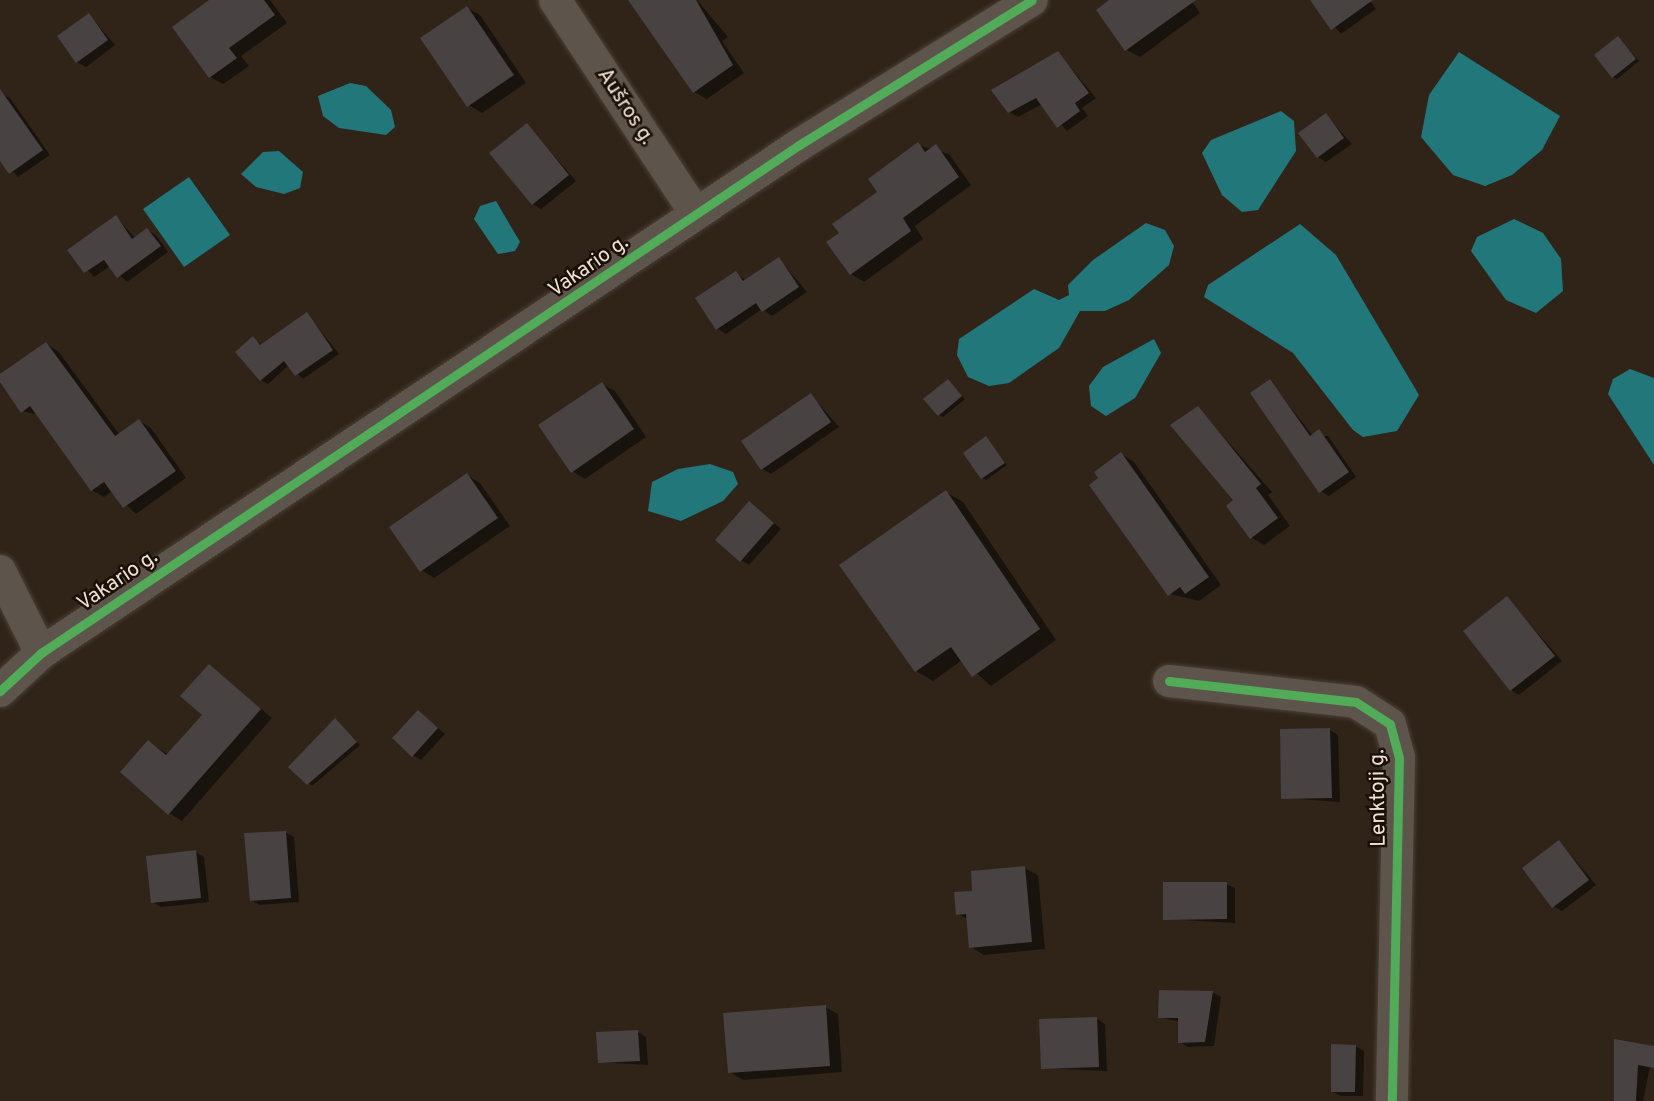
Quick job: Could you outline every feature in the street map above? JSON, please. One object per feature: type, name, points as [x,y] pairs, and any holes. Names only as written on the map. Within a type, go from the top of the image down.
[{"type":"street","name":"Aušros g.","points":[[555,0],[696,214]]},
{"type":"street","name":"Vakario g.","points":[[0,691],[41,653],[696,214],[1032,0]]},
{"type":"street","points":[[0,571],[41,653]]},
{"type":"street","name":"Lenktoji g.","points":[[1170,681],[1356,702],[1390,724],[1399,758],[1392,1101]]},
{"type":"water","points":[[1459,52],[1560,116],[1542,150],[1512,175],[1485,186],[1453,175],[1421,137],[1429,95]]},
{"type":"water","points":[[350,83],[366,86],[391,110],[395,127],[386,135],[339,128],[323,116],[318,96]]},
{"type":"water","points":[[1281,111],[1294,121],[1296,151],[1258,210],[1242,212],[1222,195],[1202,153],[1211,140]]},
{"type":"water","points":[[279,151],[303,172],[300,188],[284,194],[256,187],[241,174],[263,152]]},
{"type":"water","points":[[189,177],[230,235],[184,267],[143,209]]},
{"type":"water","points":[[496,201],[520,242],[515,251],[498,254],[474,219],[480,206]]},
{"type":"water","points":[[1514,219],[1543,233],[1561,259],[1563,291],[1536,313],[1506,300],[1471,251],[1477,237]]},
{"type":"water","points":[[1146,223],[1165,230],[1174,246],[1169,265],[1129,300],[1105,311],[1080,311],[1059,348],[1009,383],[989,386],[968,377],[957,355],[959,339],[1034,289],[1059,300],[1069,295],[1068,285],[1093,260]]},
{"type":"water","points":[[1300,224],[1336,255],[1419,395],[1397,431],[1363,437],[1353,430],[1293,353],[1204,297],[1208,285]]},
{"type":"water","points":[[1154,339],[1161,353],[1135,398],[1106,416],[1091,406],[1089,386],[1103,367]]},
{"type":"water","points":[[1630,369],[1654,378],[1654,465],[1608,394],[1613,379]]},
{"type":"water","points":[[710,464],[733,472],[738,484],[723,501],[681,521],[648,511],[652,482],[678,469]]},
{"type":"building","points":[[209,0],[264,0],[275,15],[229,48],[237,58],[209,78],[172,27]]},
{"type":"building","points":[[628,0],[696,0],[733,65],[693,93]]},
{"type":"building","points":[[1109,0],[1196,0],[1125,51],[1096,10]]},
{"type":"building","points":[[1310,0],[1373,0],[1331,30]]},
{"type":"building","points":[[467,6],[514,75],[467,107],[420,38]]},
{"type":"building","points":[[89,13],[108,40],[76,63],[57,36]]},
{"type":"building","points":[[1618,36],[1636,59],[1612,78],[1594,55]]},
{"type":"building","points":[[1058,51],[1089,93],[1075,103],[1080,111],[1057,128],[1036,98],[1008,113],[991,90]]},
{"type":"building","points":[[0,89],[43,150],[9,174],[0,161]]},
{"type":"building","points":[[1326,113],[1344,138],[1317,158],[1298,133]]},
{"type":"building","points":[[527,123],[569,175],[532,205],[489,153]]},
{"type":"building","points":[[918,142],[925,152],[936,144],[959,177],[903,218],[911,231],[850,275],[826,242],[839,233],[832,224],[877,192],[868,179]]},
{"type":"building","points":[[116,215],[132,239],[147,228],[161,246],[117,278],[104,260],[84,273],[67,250]]},
{"type":"building","points":[[779,257],[799,287],[762,312],[756,303],[716,330],[695,298],[736,271],[743,281]]},
{"type":"building","points":[[307,312],[333,350],[295,376],[284,361],[260,381],[235,352],[253,336],[260,345]]},
{"type":"building","points":[[46,342],[115,436],[139,419],[176,471],[123,508],[104,482],[91,491],[30,406],[21,413],[0,382],[0,374]]},
{"type":"building","points":[[948,379],[962,396],[938,416],[923,399]]},
{"type":"building","points":[[1270,379],[1310,436],[1319,429],[1349,472],[1319,493],[1250,393]]},
{"type":"building","points":[[602,382],[634,429],[571,473],[538,425]]},
{"type":"building","points":[[811,393],[831,422],[761,470],[741,441]]},
{"type":"building","points":[[1198,406],[1261,484],[1256,488],[1278,518],[1250,539],[1226,506],[1233,500],[1170,425]]},
{"type":"building","points":[[986,436],[1005,463],[981,479],[963,453]]},
{"type":"building","points":[[1121,452],[1209,577],[1185,594],[1180,587],[1168,596],[1089,485],[1098,478],[1094,472]]},
{"type":"building","points":[[467,473],[498,518],[420,572],[389,527]]},
{"type":"building","points":[[946,490],[1040,629],[972,677],[951,647],[915,672],[839,565]]},
{"type":"building","points":[[749,501],[774,523],[740,562],[715,540]]},
{"type":"building","points":[[1507,596],[1555,656],[1510,691],[1463,631]]},
{"type":"building","points":[[209,664],[261,709],[168,815],[120,772],[148,740],[166,755],[202,715],[180,696]]},
{"type":"building","points":[[418,710],[438,728],[412,757],[392,738]]},
{"type":"building","points":[[335,718],[357,742],[307,785],[288,767]]},
{"type":"building","points":[[1330,728],[1332,798],[1281,799],[1280,729]]},
{"type":"building","points":[[286,831],[291,898],[250,901],[244,833]]},
{"type":"building","points":[[1559,840],[1589,880],[1552,908],[1522,868]]},
{"type":"building","points":[[196,850],[201,898],[151,903],[146,856]]},
{"type":"building","points":[[1025,866],[1032,942],[969,948],[966,914],[956,915],[954,892],[972,891],[971,871]]},
{"type":"building","points":[[1163,882],[1227,882],[1227,919],[1163,920]]},
{"type":"building","points":[[1159,990],[1213,991],[1205,1042],[1178,1043],[1178,1018],[1158,1018]]},
{"type":"building","points":[[826,1005],[830,1066],[728,1073],[723,1013]]},
{"type":"building","points":[[1097,1017],[1099,1067],[1041,1069],[1039,1019]]},
{"type":"building","points":[[638,1030],[640,1061],[598,1063],[596,1032]]},
{"type":"building","points":[[1614,1039],[1654,1046],[1654,1068],[1638,1065],[1636,1101],[1614,1101]]},
{"type":"building","points":[[1331,1044],[1356,1045],[1355,1092],[1331,1092]]},
{"type":"cycle path","points":[[0,691],[41,653],[799,145],[1032,0]]},
{"type":"cycle path","points":[[1169,681],[1356,702],[1390,724],[1399,758],[1392,1101]]}]
